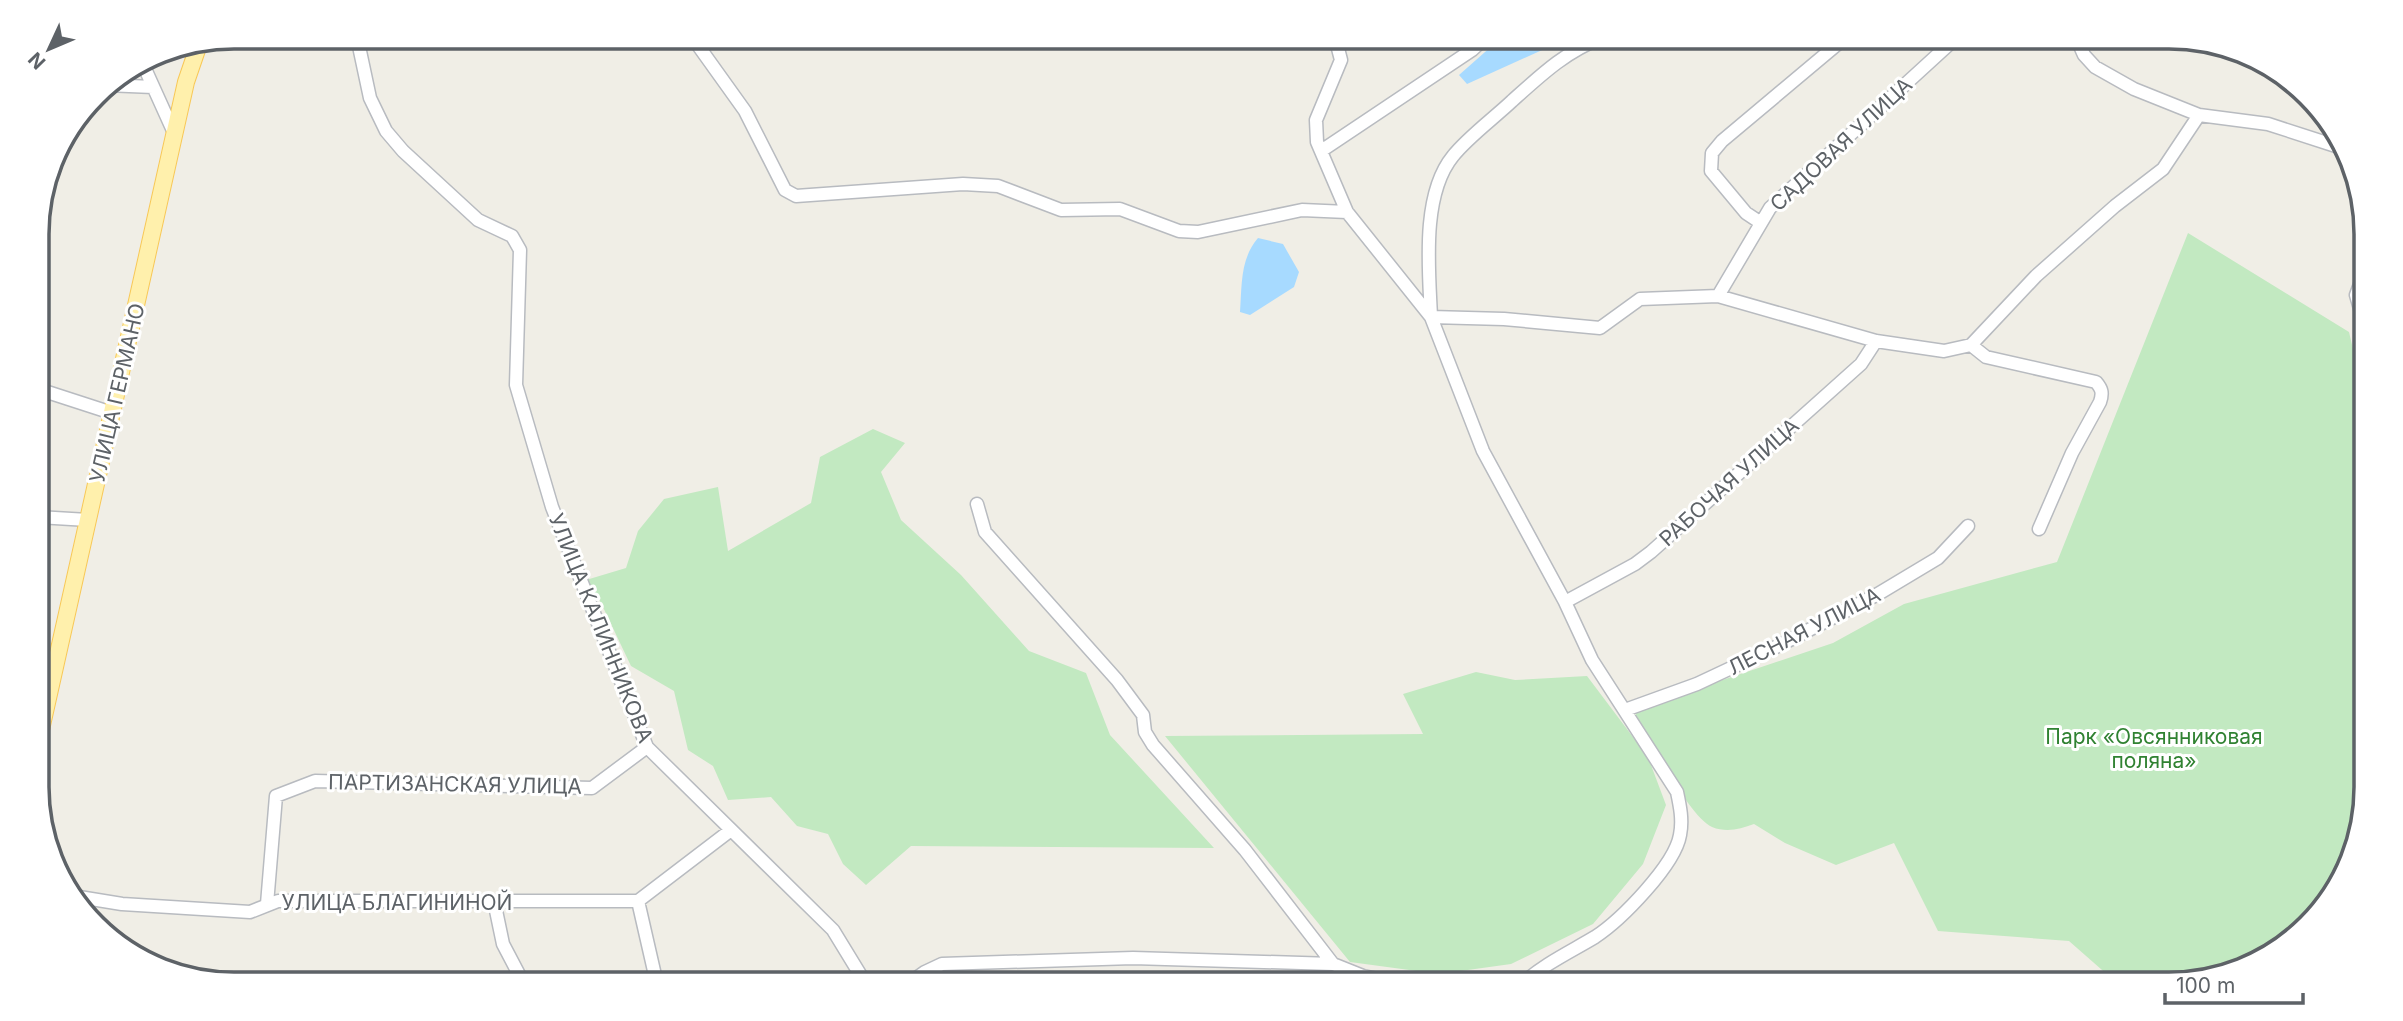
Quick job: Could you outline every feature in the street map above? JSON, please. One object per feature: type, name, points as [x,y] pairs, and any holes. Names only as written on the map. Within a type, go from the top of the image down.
[{"type":"main road","name":"УЛИЦА ГЕРМАНО","points":[[49,694],[186,82],[196,54]]},
{"type":"street","name":"УЛИЦА КАЛИННИКОВА","points":[[360,49],[370,98],[386,131],[403,151],[478,220],[512,236],[520,250],[516,385],[552,508],[647,747],[833,930],[859,972]]},
{"type":"street","points":[[701,49],[745,111],[785,190],[796,196],[963,184],[998,186],[1061,210],[1120,209],[1179,232],[1198,232],[1301,210],[1347,212]]},
{"type":"street","points":[[1338,49],[1341,60],[1316,120],[1317,142],[1347,212],[1431,317],[1483,451],[1565,602],[1592,660],[1678,792],[1682,813],[1680,836],[1667,863],[1653,882],[1597,935],[1536,972]]},
{"type":"street","points":[[1321,151],[1473,49]]},
{"type":"street","points":[[1431,317],[1428,235],[1437,189],[1452,156],[1557,61],[1576,49]]},
{"type":"street","points":[[1761,223],[1746,213],[1711,171],[1712,153],[1722,141],[1832,49]]},
{"type":"street","name":"САДОВАЯ УЛИЦА","points":[[1718,296],[1770,208],[1944,49]]},
{"type":"street","points":[[2081,49],[2095,67],[2134,89],[2199,115],[2268,124],[2331,144]]},
{"type":"street","points":[[146,71],[175,135]]},
{"type":"street","points":[[124,86],[153,87]]},
{"type":"street","points":[[1431,317],[1504,319],[1600,328],[1640,299],[1718,296],[1876,341],[1944,351],[1971,345],[2036,276],[2115,206],[2163,169],[2199,115]]},
{"type":"street","name":"РАБОЧАЯ УЛИЦА","points":[[1565,602],[1635,564],[1651,552],[1861,364],[1876,341]]},
{"type":"street","points":[[1971,345],[1986,357],[2096,382],[2101,388],[2100,402],[2072,453],[2039,529]]},
{"type":"street","points":[[49,393],[112,413]]},
{"type":"street","points":[[977,504],[985,532],[1117,680],[1143,715],[1145,732],[1153,745],[1245,850],[1333,964]]},
{"type":"street","points":[[49,518],[88,520]]},
{"type":"street","name":"ЛЕСНАЯ УЛИЦА","points":[[1625,710],[1697,684],[1878,594],[1938,558],[1968,526]]},
{"type":"street","name":"ПАРТИЗАНСКАЯ УЛИЦА","points":[[267,904],[276,796],[315,781],[592,788],[647,747]]},
{"type":"street","points":[[654,972],[638,901],[732,830]]},
{"type":"street","name":"УЛИЦА БЛАГИНИНОЙ","points":[[86,898],[122,904],[250,912],[278,901],[638,901]]},
{"type":"street","points":[[494,901],[503,944],[518,972]]},
{"type":"street","points":[[928,972],[942,964],[1133,958],[1333,964],[1353,972]]},
{"type":"green space","name":"Парк «Овсянниковая поляна»","points":[[2188,233],[2349,332],[2354,353],[2354,799],[2348,835],[2340,858],[2316,900],[2291,926],[2251,953],[2229,962],[2181,972],[2104,972],[2069,941],[1938,931],[1894,843],[1836,865],[1785,843],[1754,824],[1723,830],[1702,820],[1680,792],[1633,710],[1833,643],[1904,604],[2057,562]]},
{"type":"green space","points":[[873,429],[905,443],[881,472],[901,520],[961,575],[1029,651],[1086,673],[1110,735],[1214,848],[911,846],[866,885],[843,864],[828,834],[797,826],[771,797],[728,800],[713,766],[688,750],[674,691],[631,666],[601,603],[586,580],[626,568],[638,531],[664,499],[718,487],[728,551],[811,503],[820,457]]},
{"type":"green space","points":[[1476,672],[1515,680],[1587,676],[1648,757],[1666,805],[1643,864],[1593,924],[1511,964],[1453,972],[1424,972],[1350,962],[1165,736],[1423,734],[1403,694]]},
{"type":"water","points":[[1488,49],[1544,49],[1467,84],[1459,75]]},
{"type":"water","points":[[1258,238],[1283,244],[1299,272],[1294,287],[1250,315],[1240,312],[1242,282],[1248,255]]}]
